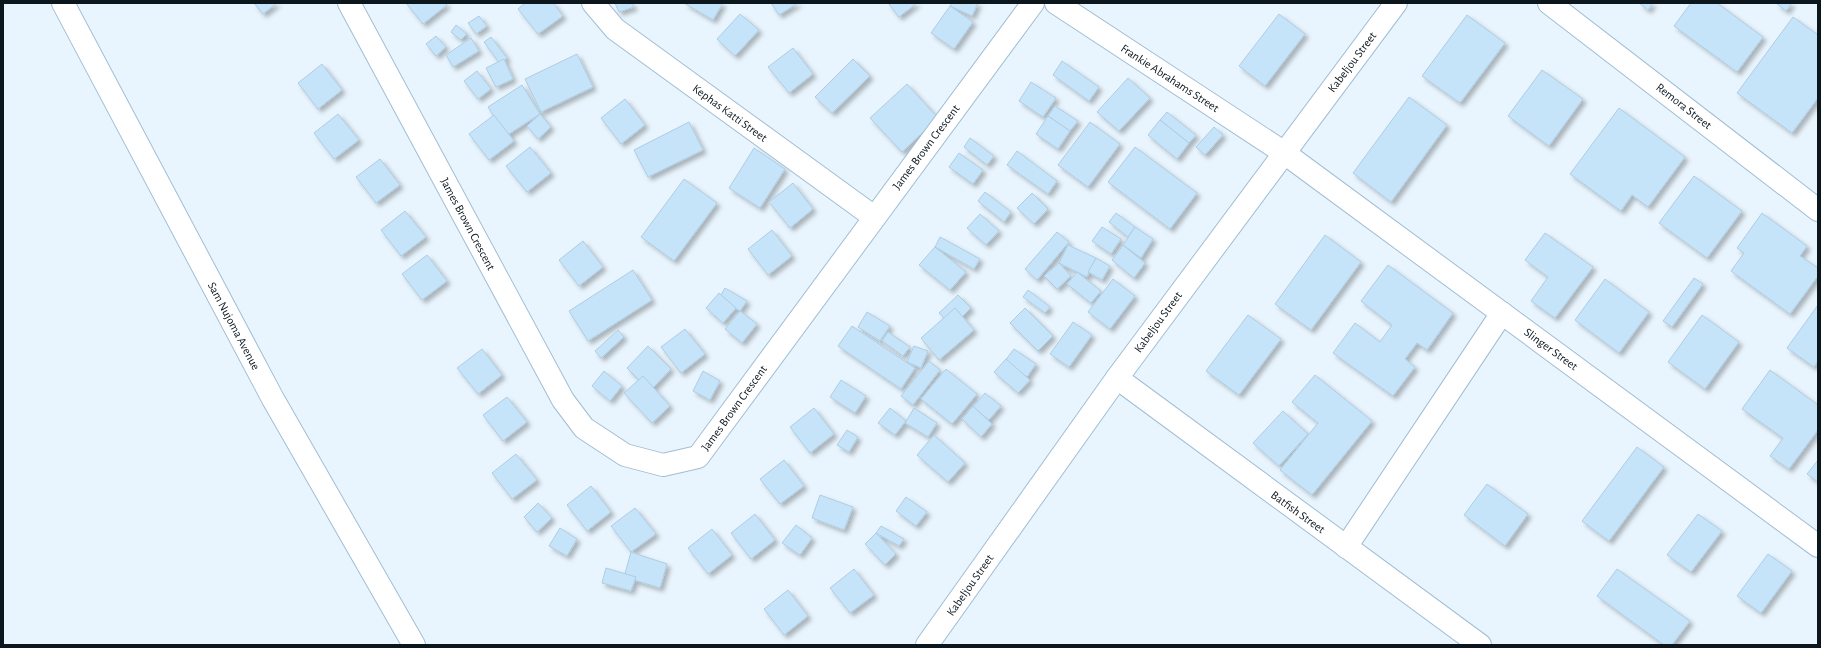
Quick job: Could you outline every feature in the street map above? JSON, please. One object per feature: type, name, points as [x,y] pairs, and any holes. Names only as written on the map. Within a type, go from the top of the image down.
[{"type":"street","name":"Sam Nujoma Avenue","points":[[62,3],[273,399],[414,645]]},
{"type":"street","name":"James Brown Crescent","points":[[349,3],[562,400],[584,428],[625,455],[663,465],[698,457],[1033,3]]},
{"type":"street","name":"Kephas Katti Street","points":[[593,3],[614,29],[874,217]]},
{"type":"street","name":"Frankie Abrahams Street","points":[[1056,3],[1283,152]]},
{"type":"street","name":"Kabeljou Street","points":[[927,645],[1116,378],[1283,152],[1396,3]]},
{"type":"street","name":"Remora Street","points":[[1549,3],[1818,210]]},
{"type":"street","name":"Slinger Street","points":[[1283,152],[1818,546]]},
{"type":"street","points":[[1346,547],[1502,313]]},
{"type":"street","name":"Batfish Street","points":[[1116,378],[1480,645]]},
{"type":"building","points":[[254,3],[277,3],[263,14]]},
{"type":"building","points":[[406,3],[446,3],[447,5],[423,24]]},
{"type":"building","points":[[525,3],[553,3],[563,16],[538,34],[518,9]]},
{"type":"building","points":[[615,3],[632,3],[634,7],[619,12]]},
{"type":"building","points":[[684,3],[723,3],[713,20]]},
{"type":"building","points":[[771,3],[798,3],[779,15]]},
{"type":"building","points":[[888,3],[917,3],[899,17]]},
{"type":"building","points":[[952,3],[978,3],[972,16],[950,6]]},
{"type":"building","points":[[1639,3],[1653,3],[1648,10]]},
{"type":"building","points":[[1691,3],[1717,3],[1763,37],[1737,72],[1674,26]]},
{"type":"building","points":[[1776,3],[1792,3],[1786,11]]},
{"type":"building","points":[[950,6],[973,22],[954,49],[931,33]]},
{"type":"building","points":[[740,14],[759,30],[735,56],[717,39]]},
{"type":"building","points":[[1279,14],[1305,34],[1265,86],[1239,66]]},
{"type":"building","points":[[1467,15],[1505,43],[1460,103],[1422,76]]},
{"type":"building","points":[[479,16],[487,26],[476,34],[468,23]]},
{"type":"building","points":[[1793,17],[1818,35],[1818,98],[1792,133],[1737,93]]},
{"type":"building","points":[[456,25],[467,34],[461,40],[451,32]]},
{"type":"building","points":[[436,36],[446,47],[436,56],[426,44]]},
{"type":"building","points":[[491,37],[507,58],[500,64],[484,42]]},
{"type":"building","points":[[471,38],[479,51],[453,67],[446,55]]},
{"type":"building","points":[[793,48],[813,74],[789,93],[768,67]]},
{"type":"building","points":[[577,54],[593,87],[541,112],[525,79]]},
{"type":"building","points":[[504,59],[513,79],[496,87],[486,68]]},
{"type":"building","points":[[853,59],[870,76],[832,113],[815,97]]},
{"type":"building","points":[[1062,61],[1099,87],[1089,101],[1053,75]]},
{"type":"building","points":[[322,64],[342,90],[318,109],[298,83]]},
{"type":"building","points":[[1542,70],[1583,99],[1549,146],[1508,116]]},
{"type":"building","points":[[477,71],[491,89],[478,99],[464,81]]},
{"type":"building","points":[[1128,78],[1150,98],[1119,131],[1097,112]]},
{"type":"building","points":[[1031,82],[1056,98],[1043,117],[1019,101]]},
{"type":"building","points":[[907,84],[938,118],[902,152],[870,118]]},
{"type":"building","points":[[522,85],[540,114],[506,136],[488,107]]},
{"type":"building","points":[[1409,97],[1447,125],[1391,202],[1353,173]]},
{"type":"building","points":[[625,99],[645,125],[621,144],[601,118]]},
{"type":"building","points":[[1055,106],[1078,121],[1070,131],[1048,116]]},
{"type":"building","points":[[1619,108],[1685,157],[1648,207],[1632,195],[1621,211],[1570,174]]},
{"type":"building","points":[[1167,112],[1196,135],[1189,143],[1160,120]]},
{"type":"building","points":[[338,114],[359,140],[334,159],[314,133]]},
{"type":"building","points":[[540,114],[551,127],[538,139],[527,126]]},
{"type":"building","points":[[494,115],[514,141],[489,160],[469,134]]},
{"type":"building","points":[[1048,116],[1070,131],[1058,149],[1036,134]]},
{"type":"building","points":[[1160,120],[1189,143],[1177,159],[1148,135]]},
{"type":"building","points":[[689,122],[703,150],[648,177],[634,150]]},
{"type":"building","points":[[1090,122],[1120,144],[1088,187],[1058,165]]},
{"type":"building","points":[[1214,127],[1223,135],[1205,155],[1196,147]]},
{"type":"building","points":[[970,138],[994,156],[987,165],[964,147]]},
{"type":"building","points":[[530,147],[551,173],[527,192],[506,166]]},
{"type":"building","points":[[1135,147],[1197,193],[1170,229],[1108,182]]},
{"type":"building","points":[[754,148],[785,169],[760,208],[729,188]]},
{"type":"building","points":[[1017,151],[1057,181],[1048,194],[1007,165]]},
{"type":"building","points":[[959,153],[983,170],[973,184],[949,167]]},
{"type":"building","points":[[380,159],[400,185],[376,203],[356,177]]},
{"type":"building","points":[[1694,176],[1742,211],[1707,258],[1659,223]]},
{"type":"building","points":[[684,179],[717,203],[674,261],[641,237]]},
{"type":"building","points":[[793,183],[813,209],[790,228],[769,202]]},
{"type":"building","points":[[985,192],[1011,212],[1004,222],[978,201]]},
{"type":"building","points":[[1032,193],[1048,209],[1034,224],[1017,208]]},
{"type":"building","points":[[405,211],[426,237],[401,256],[381,230]]},
{"type":"building","points":[[1116,213],[1135,227],[1128,237],[1109,222]]},
{"type":"building","points":[[1762,213],[1807,246],[1800,256],[1818,268],[1818,276],[1790,314],[1731,271],[1744,253],[1737,248]]},
{"type":"building","points":[[980,214],[999,231],[986,245],[967,228]]},
{"type":"building","points":[[1102,227],[1121,239],[1111,254],[1092,241]]},
{"type":"building","points":[[1135,227],[1153,239],[1141,258],[1123,245]]},
{"type":"building","points":[[772,230],[792,256],[768,275],[748,249]]},
{"type":"building","points":[[1057,232],[1069,242],[1037,280],[1025,269]]},
{"type":"building","points":[[1545,233],[1593,267],[1555,318],[1531,301],[1548,277],[1525,260]]},
{"type":"building","points":[[1325,235],[1361,262],[1311,330],[1275,304]]},
{"type":"building","points":[[940,237],[980,259],[974,269],[935,247]]},
{"type":"building","points":[[583,241],[603,267],[579,286],[559,260]]},
{"type":"building","points":[[1068,245],[1096,258],[1087,277],[1059,263]]},
{"type":"building","points":[[1123,245],[1145,263],[1134,278],[1112,260]]},
{"type":"building","points":[[935,247],[966,272],[950,290],[919,265]]},
{"type":"building","points":[[427,255],[447,281],[422,300],[402,274]]},
{"type":"building","points":[[1096,258],[1110,266],[1102,280],[1088,272]]},
{"type":"building","points":[[1059,263],[1071,276],[1057,289],[1044,276]]},
{"type":"building","points":[[1388,265],[1453,313],[1427,350],[1417,343],[1405,359],[1415,367],[1393,396],[1333,353],[1355,323],[1380,342],[1392,325],[1361,301]]},
{"type":"building","points":[[633,270],[652,300],[588,341],[569,311]]},
{"type":"building","points":[[1077,272],[1101,291],[1091,303],[1067,284]]},
{"type":"building","points":[[1694,278],[1703,284],[1672,327],[1663,321]]},
{"type":"building","points":[[1113,279],[1135,296],[1110,329],[1088,312]]},
{"type":"building","points":[[1605,279],[1649,312],[1619,353],[1575,320]]},
{"type":"building","points":[[725,288],[747,301],[740,311],[719,298]]},
{"type":"building","points":[[1028,290],[1050,307],[1045,313],[1023,297]]},
{"type":"building","points":[[719,293],[736,308],[723,323],[706,308]]},
{"type":"building","points":[[958,295],[971,308],[953,326],[939,313]]},
{"type":"building","points":[[1818,305],[1818,361],[1814,367],[1787,348]]},
{"type":"building","points":[[955,308],[974,330],[939,360],[921,338]]},
{"type":"building","points":[[1025,308],[1053,336],[1038,351],[1010,323]]},
{"type":"building","points":[[740,311],[757,324],[742,343],[725,329]]},
{"type":"building","points":[[867,312],[890,326],[880,341],[858,327]]},
{"type":"building","points":[[1248,315],[1281,339],[1239,395],[1206,371]]},
{"type":"building","points":[[1702,315],[1739,342],[1705,389],[1668,362]]},
{"type":"building","points":[[1073,322],[1092,335],[1069,367],[1050,354]]},
{"type":"building","points":[[852,326],[915,368],[901,389],[838,346]]},
{"type":"building","points":[[685,329],[705,354],[681,373],[661,347]]},
{"type":"building","points":[[618,330],[624,337],[601,358],[595,351]]},
{"type":"building","points":[[888,332],[910,347],[903,356],[882,341]]},
{"type":"building","points":[[648,346],[671,369],[650,391],[627,368]]},
{"type":"building","points":[[914,346],[928,351],[921,368],[907,362]]},
{"type":"building","points":[[482,349],[502,375],[478,394],[457,368]]},
{"type":"building","points":[[1014,349],[1036,364],[1027,377],[1004,362]]},
{"type":"building","points":[[1006,359],[1030,380],[1018,393],[994,372]]},
{"type":"building","points":[[929,361],[940,370],[913,405],[901,396]]},
{"type":"building","points":[[946,369],[977,394],[952,424],[921,399]]},
{"type":"building","points":[[1770,370],[1818,405],[1818,430],[1789,469],[1770,456],[1783,438],[1742,409]]},
{"type":"building","points":[[604,371],[622,386],[610,401],[592,386]]},
{"type":"building","points":[[703,371],[720,381],[710,400],[693,391]]},
{"type":"building","points":[[1315,375],[1372,421],[1312,495],[1280,470],[1318,423],[1292,402]]},
{"type":"building","points":[[643,376],[670,406],[652,423],[624,393]]},
{"type":"building","points":[[841,380],[866,396],[855,413],[830,397]]},
{"type":"building","points":[[985,393],[1001,406],[989,420],[973,407]]},
{"type":"building","points":[[507,397],[527,422],[503,441],[483,415]]},
{"type":"building","points":[[973,406],[992,424],[981,437],[962,419]]},
{"type":"building","points":[[814,408],[834,434],[810,453],[790,427]]},
{"type":"building","points":[[890,408],[906,421],[895,435],[878,423]]},
{"type":"building","points":[[914,408],[937,423],[928,437],[905,423]]},
{"type":"building","points":[[1283,411],[1308,434],[1279,466],[1253,443]]},
{"type":"building","points":[[847,430],[858,437],[849,452],[837,445]]},
{"type":"building","points":[[934,435],[965,463],[948,482],[917,455]]},
{"type":"building","points":[[1637,447],[1664,467],[1609,541],[1582,521]]},
{"type":"building","points":[[516,454],[537,480],[512,499],[492,473]]},
{"type":"building","points":[[784,460],[804,486],[780,504],[760,479]]},
{"type":"building","points":[[1818,460],[1818,482],[1807,474]]},
{"type":"building","points":[[1487,484],[1528,514],[1505,546],[1464,515]]},
{"type":"building","points":[[591,486],[611,512],[587,531],[567,505]]},
{"type":"building","points":[[820,495],[853,507],[844,530],[812,518]]},
{"type":"building","points":[[906,497],[927,512],[916,526],[896,511]]},
{"type":"building","points":[[538,503],[552,518],[537,532],[524,517]]},
{"type":"building","points":[[635,508],[656,534],[631,552],[611,526]]},
{"type":"building","points":[[755,514],[775,540],[751,559],[731,533]]},
{"type":"building","points":[[1698,514],[1722,531],[1691,572],[1667,555]]},
{"type":"building","points":[[796,525],[812,538],[800,555],[782,543]]},
{"type":"building","points":[[881,526],[904,539],[899,546],[876,533]]},
{"type":"building","points":[[560,528],[577,539],[567,556],[549,546]]},
{"type":"building","points":[[712,529],[732,555],[708,574],[688,548]]},
{"type":"building","points":[[876,533],[896,554],[885,565],[865,544]]},
{"type":"building","points":[[631,552],[667,564],[660,588],[624,577]]},
{"type":"building","points":[[1768,554],[1792,571],[1761,613],[1737,596]]},
{"type":"building","points":[[606,568],[636,577],[631,591],[602,583]]},
{"type":"building","points":[[854,569],[874,595],[850,613],[830,588]]},
{"type":"building","points":[[1617,569],[1690,621],[1672,645],[1664,645],[1597,596]]},
{"type":"building","points":[[788,590],[808,616],[784,635],[764,609]]}]
